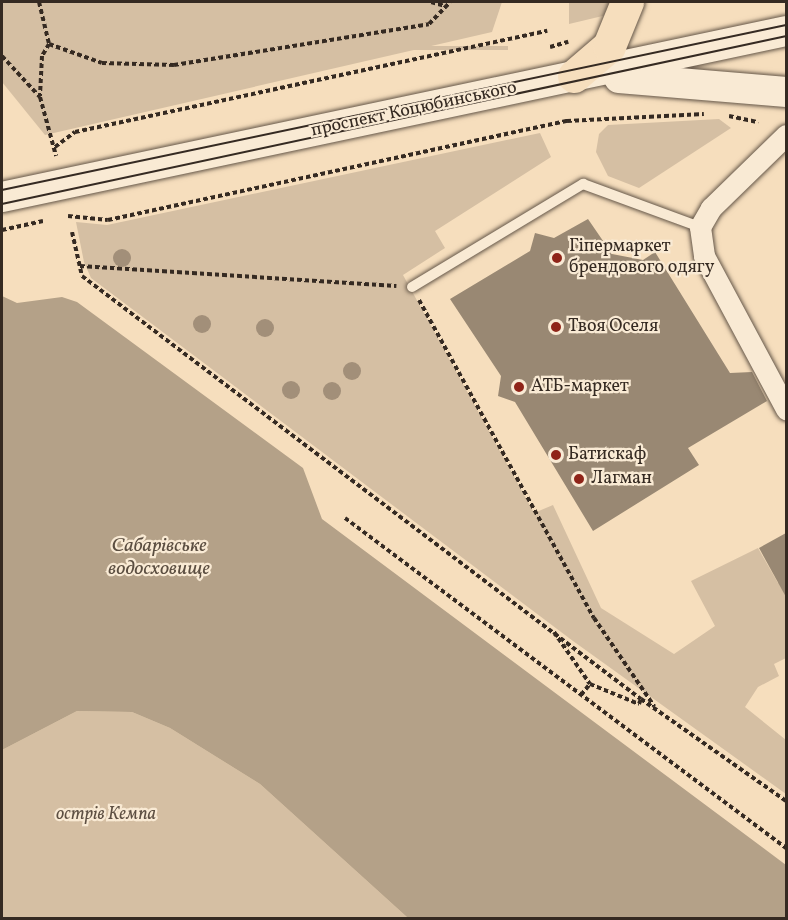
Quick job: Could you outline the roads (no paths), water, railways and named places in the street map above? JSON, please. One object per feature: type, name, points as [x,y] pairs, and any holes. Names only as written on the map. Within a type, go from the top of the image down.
[{"type":"main road","points":[[574,76],[609,46],[627,2]]},
{"type":"street","name":"проспект Коцюбинського","points":[[2,197],[786,31]]},
{"type":"street","points":[[574,76],[727,84],[786,92]]},
{"type":"street","points":[[786,135],[711,208],[700,227],[704,256],[786,409]]},
{"type":"lane","points":[[412,287],[583,184],[700,227]]},
{"type":"water","name":"Сабарівське водосховище","points":[[2,296],[17,303],[62,297],[77,302],[303,468],[322,519],[786,865],[786,918],[408,918],[260,784],[170,728],[132,712],[77,711],[2,750]]},
{"type":"tram line","points":[[2,190],[786,25]]},
{"type":"tram line","points":[[2,204],[786,36]]},
{"type":"place","name":"Гіпермаркет брендового одягу","points":[[557,258]]},
{"type":"place","name":"Твоя Оселя","points":[[556,327]]},
{"type":"place","name":"АТБ-маркет","points":[[519,387]]},
{"type":"place","name":"Батискаф","points":[[556,455]]},
{"type":"place","name":"Лагман","points":[[579,479]]},
{"type":"park label","name":"острів Кемпа","points":[[106,815]]}]
